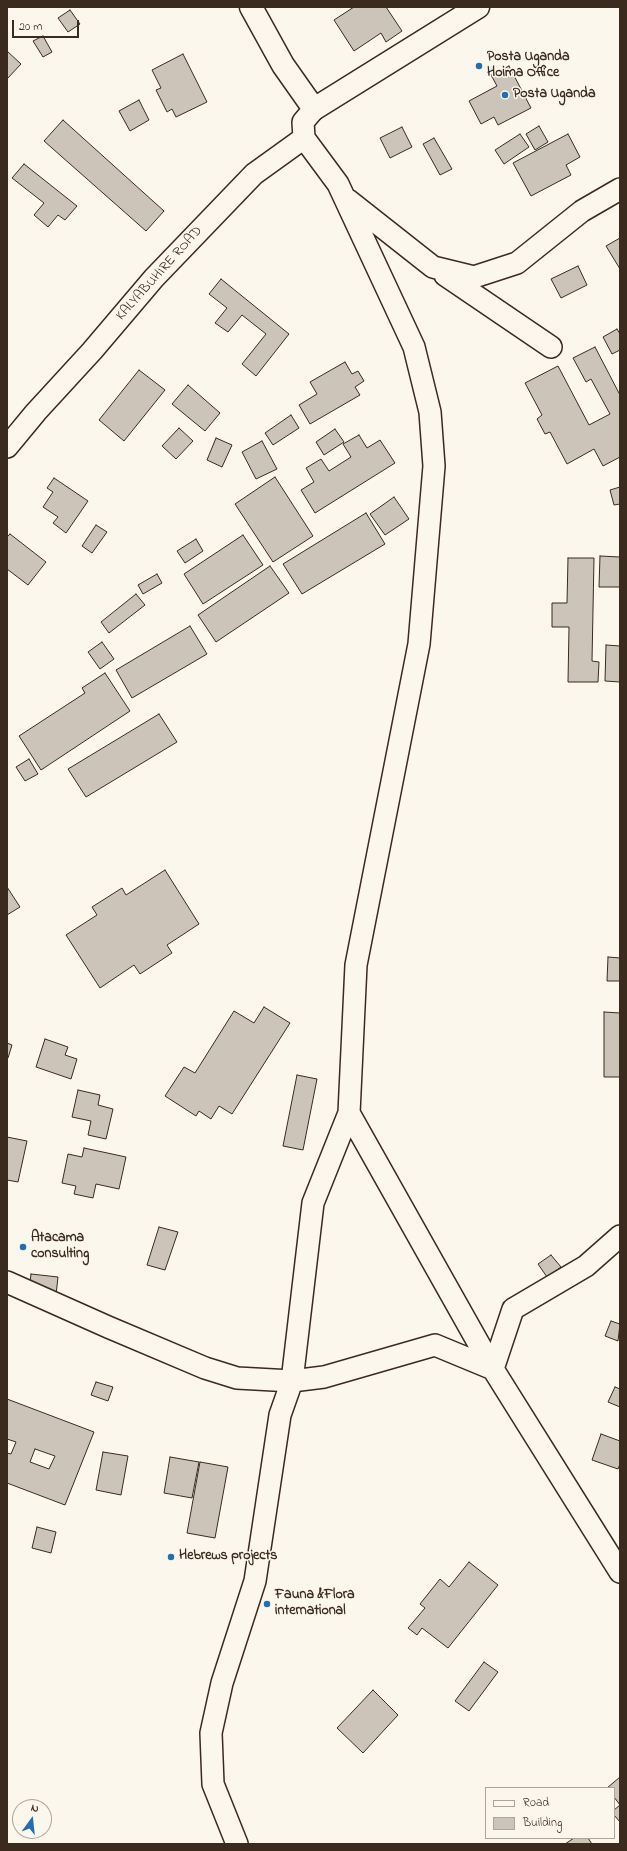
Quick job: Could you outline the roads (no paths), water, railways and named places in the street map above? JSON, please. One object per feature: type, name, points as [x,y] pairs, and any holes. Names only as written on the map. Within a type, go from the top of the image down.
[{"type":"street","points":[[251,7],[283,65],[314,109]]},
{"type":"street","points":[[237,1844],[213,1784],[211,1733],[222,1683],[255,1581],[280,1416],[292,1381],[313,1203],[349,1113],[356,965],[419,644],[434,466],[430,412],[414,347],[338,184],[304,138],[303,122],[314,109],[478,7]]},
{"type":"street","name":"KALYABUHIRE ROAD","points":[[7,447],[36,412],[92,351],[160,272],[254,174],[304,138]]},
{"type":"street","points":[[433,267],[474,277],[517,263],[582,211],[620,189]]},
{"type":"street","points":[[344,197],[433,267],[552,347]]},
{"type":"street","points":[[349,1113],[493,1369],[620,1572]]},
{"type":"street","points":[[493,1369],[514,1309],[586,1266],[620,1236]]},
{"type":"street","points":[[7,1282],[205,1368],[237,1378],[292,1381],[324,1377],[435,1345],[493,1369]]},
{"type":"place","name":"Posta Uganda Hoima Office","points":[[479,66]]},
{"type":"place","name":"Posta Uganda","points":[[505,95]]},
{"type":"place","name":"Atacama consulting","points":[[23,1247]]},
{"type":"place","name":"Hebrews projects","points":[[171,1557]]},
{"type":"place","name":"Fauna &Flora international","points":[[267,1604]]}]
